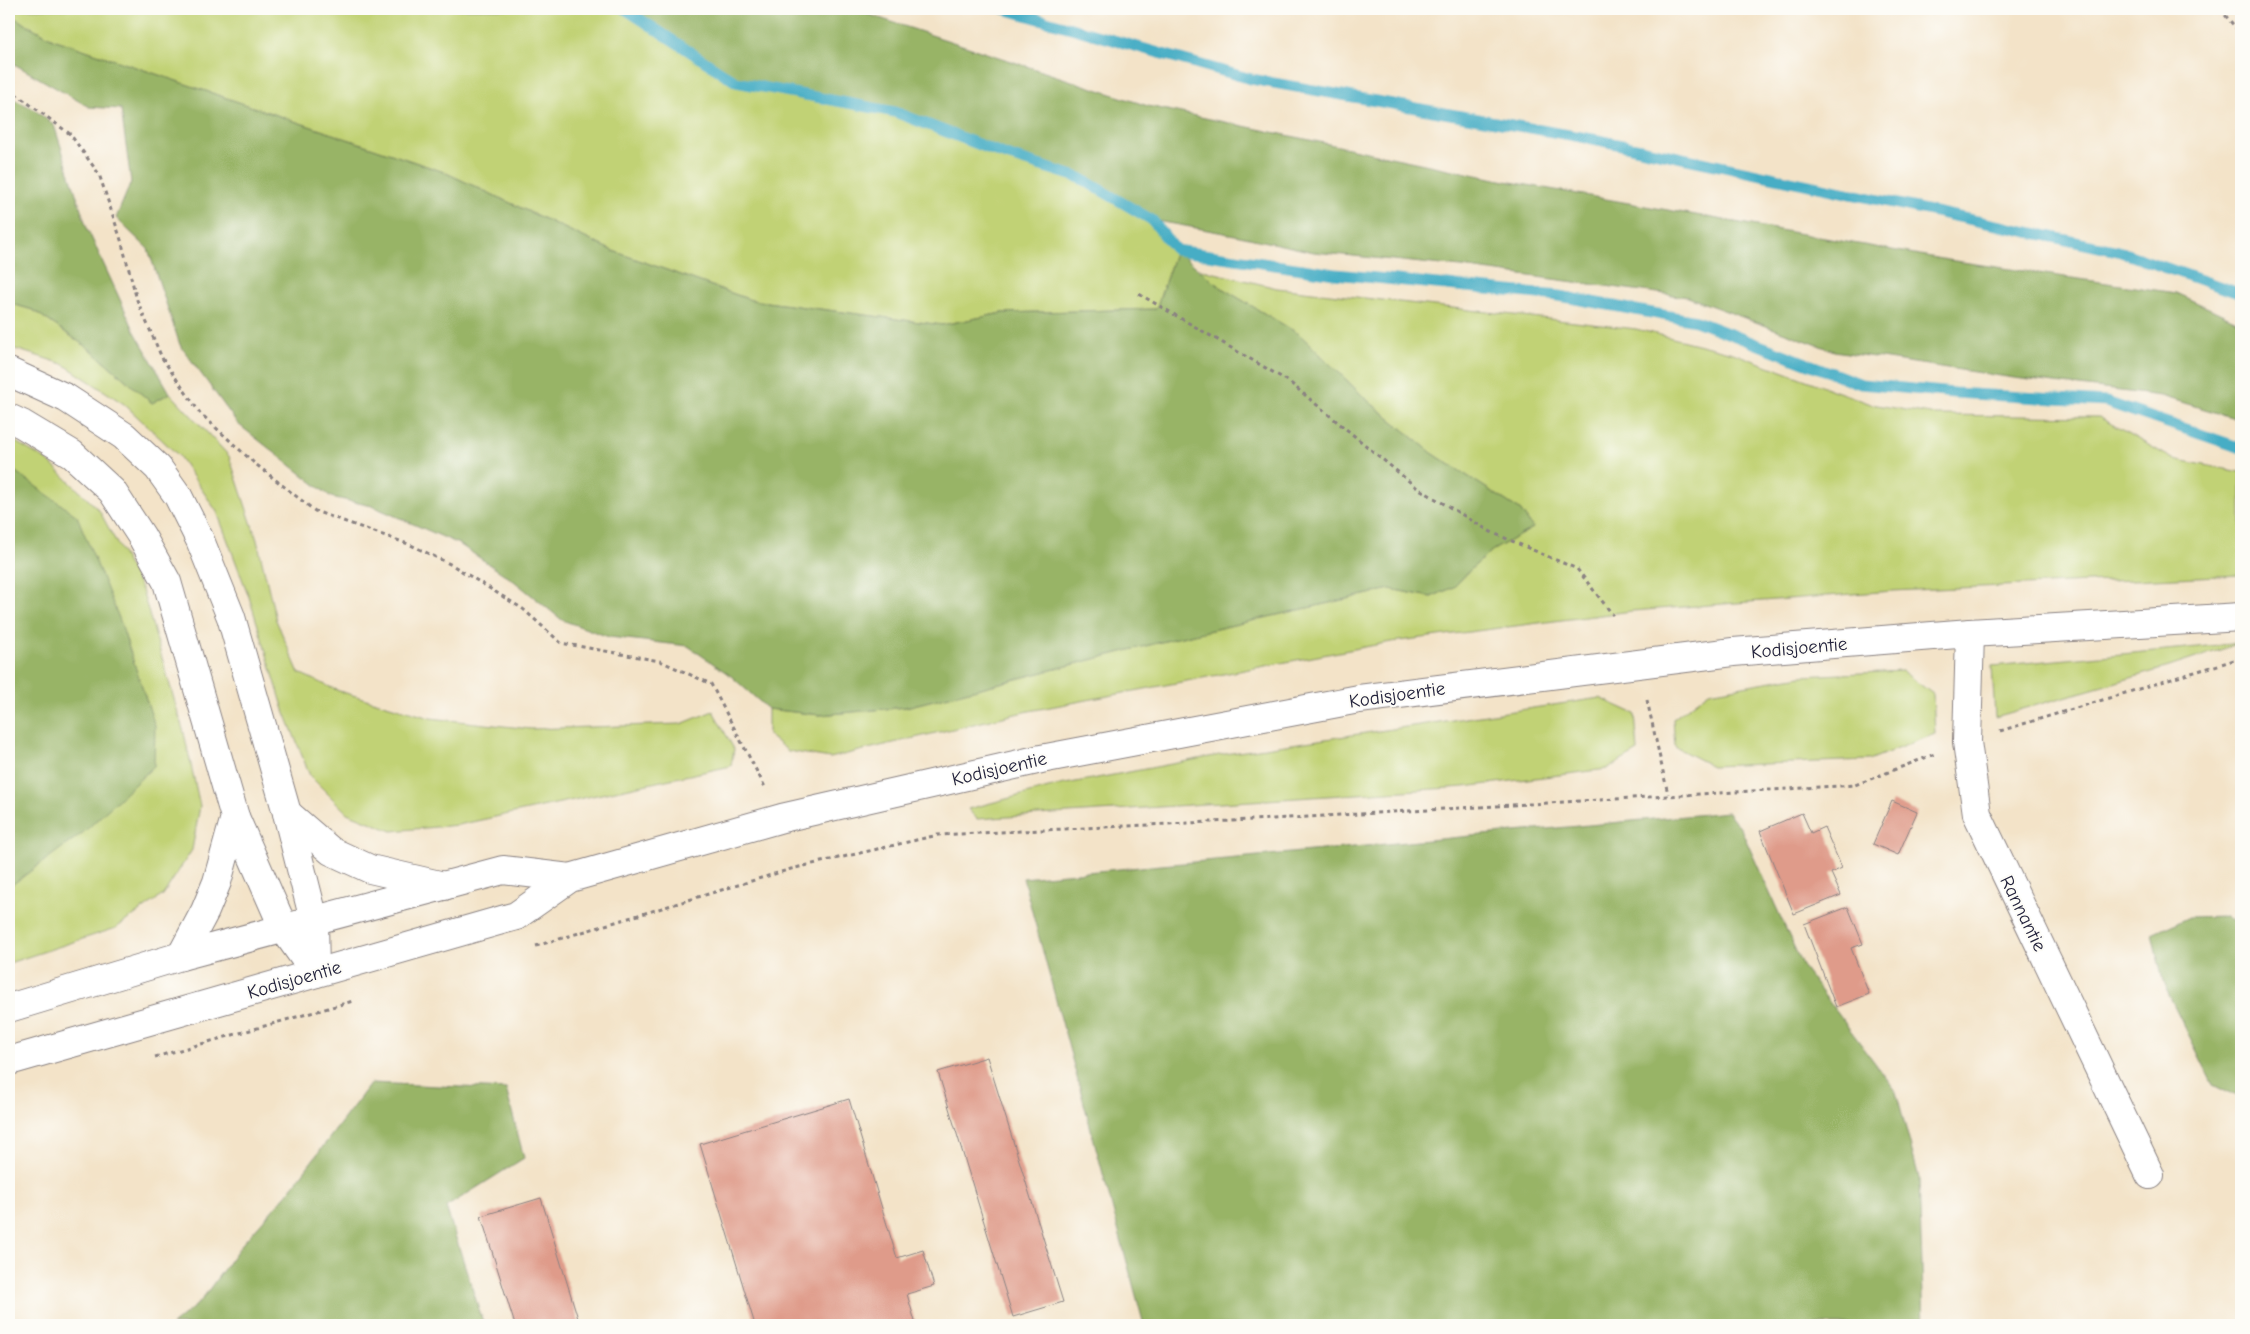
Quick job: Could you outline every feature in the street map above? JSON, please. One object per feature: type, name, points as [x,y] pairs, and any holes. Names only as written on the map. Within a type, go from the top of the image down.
[{"type":"main road","points":[[9,372],[66,398],[124,436],[158,468],[178,496],[200,540],[231,617],[287,813],[314,920],[315,973]]},
{"type":"main road","points":[[9,418],[72,454],[112,492],[142,538],[166,582],[235,817],[284,929],[315,973]]},
{"type":"main road","name":"Kodisjoentie","points":[[9,1061],[516,916],[570,878],[782,818],[1041,758],[1358,699],[1733,652],[1970,633],[2241,617]]},
{"type":"main road","name":"Rannantie","points":[[1970,633],[1967,742],[1977,814],[2150,1176]]},
{"type":"main road","points":[[287,813],[331,851],[370,869],[444,886]]},
{"type":"main road","points":[[181,956],[205,911],[217,882],[235,817]]},
{"type":"main road","name":"Kodisjoentie","points":[[9,1008],[181,956],[502,870],[570,878]]},
{"type":"path","points":[[2220,9],[2241,34]]},
{"type":"path","points":[[9,89],[70,134],[99,174],[121,240],[137,300],[162,358],[200,414],[253,462],[315,511],[411,545],[452,565],[523,608],[561,643],[660,661],[711,684],[782,818]]},
{"type":"path","points":[[1139,294],[1288,381],[1416,487],[1491,532],[1576,569],[1613,615]]},
{"type":"path","points":[[533,947],[791,869],[938,836],[1312,817],[1668,794],[1855,785],[1967,742],[2241,658]]},
{"type":"path","points":[[1647,700],[1668,794]]},
{"type":"path","points":[[147,1060],[356,1000]]},
{"type":"green space","points":[[9,9],[625,9],[736,82],[895,112],[1006,155],[1080,178],[1152,220],[1176,250],[1156,309],[1002,313],[942,325],[751,300],[613,251],[444,172],[53,39],[9,15]]},
{"type":"green space","points":[[625,9],[852,9],[1148,106],[1505,181],[1948,260],[2176,293],[2241,323],[2241,420],[2161,396],[2014,378],[1834,351],[1688,297],[1461,267],[1314,252],[1152,220],[1080,178],[1006,155],[895,112],[736,82]]},
{"type":"green space","points":[[9,15],[53,39],[444,172],[613,251],[751,300],[942,325],[1002,313],[1156,309],[1176,250],[1220,287],[1299,334],[1367,400],[1432,453],[1520,510],[1533,528],[1493,550],[1454,587],[1431,597],[1390,589],[1177,638],[906,707],[820,715],[768,709],[731,676],[688,646],[609,637],[562,620],[514,581],[459,544],[372,506],[331,497],[238,424],[180,345],[148,249],[116,218],[131,182],[121,109],[89,107],[9,61]]},
{"type":"green space","points":[[9,97],[32,108],[54,125],[87,228],[135,332],[170,393],[152,403],[91,350],[33,310],[9,303]]},
{"type":"green space","points":[[1198,269],[1277,288],[1636,329],[1733,353],[1871,404],[1936,415],[2099,417],[2173,459],[2241,472],[2241,575],[1892,591],[1632,611],[1391,642],[1024,712],[830,758],[788,751],[768,735],[768,709],[820,715],[906,707],[1177,638],[1390,589],[1431,597],[1454,587],[1493,550],[1533,528],[1520,510],[1432,453],[1367,400],[1299,334],[1220,287]]},
{"type":"green space","points":[[9,303],[33,310],[91,350],[152,403],[170,393],[229,456],[257,540],[276,620],[299,673],[339,691],[430,718],[531,729],[681,724],[713,711],[734,749],[731,766],[458,825],[392,831],[347,813],[310,776],[284,710],[249,597],[217,512],[179,456],[124,404],[63,364],[9,347]]},
{"type":"green space","points":[[9,438],[48,461],[99,510],[142,590],[184,733],[200,806],[192,850],[163,895],[116,928],[9,963]]},
{"type":"green space","points":[[9,467],[77,516],[119,618],[155,726],[154,766],[85,831],[9,887]]},
{"type":"green space","points":[[2241,643],[2169,667],[1995,717],[1992,666]]},
{"type":"green space","points":[[1902,671],[1933,694],[1935,734],[1869,760],[1712,766],[1675,747],[1673,719],[1709,692],[1801,676]]},
{"type":"green space","points":[[1600,698],[1635,714],[1638,751],[1607,769],[1464,787],[977,819],[968,809],[1060,785],[1225,754]]},
{"type":"green space","points":[[1728,812],[1741,829],[1803,967],[1896,1091],[1919,1178],[1924,1325],[1144,1325],[1023,878]]},
{"type":"green space","points":[[2226,916],[2241,929],[2241,1098],[2213,1084],[2164,985],[2152,934],[2189,917]]},
{"type":"green space","points":[[371,1083],[506,1089],[524,1158],[446,1207],[484,1325],[172,1325],[200,1302],[242,1244],[287,1194]]},
{"type":"building","points":[[1892,801],[1917,812],[1898,855],[1873,844]]},
{"type":"building","points":[[1802,813],[1811,833],[1824,827],[1842,868],[1831,873],[1841,895],[1794,914],[1760,831]]},
{"type":"building","points":[[1848,907],[1863,944],[1851,948],[1869,994],[1836,1007],[1804,924]]},
{"type":"building","points":[[987,1057],[1063,1302],[1013,1317],[938,1072]]},
{"type":"building","points":[[849,1099],[897,1258],[923,1250],[934,1286],[907,1294],[916,1325],[755,1325],[700,1144]]},
{"type":"building","points":[[541,1198],[580,1325],[515,1325],[481,1216]]},
{"type":"waterway","points":[[625,9],[736,82],[895,112],[1006,155],[1080,178],[1152,220],[1176,250],[1335,274],[1559,296],[1696,321],[1861,384],[1954,393],[2106,402],[2241,448]]},
{"type":"waterway","points":[[1004,9],[1251,79],[1598,140],[2118,251],[2241,294]]}]
